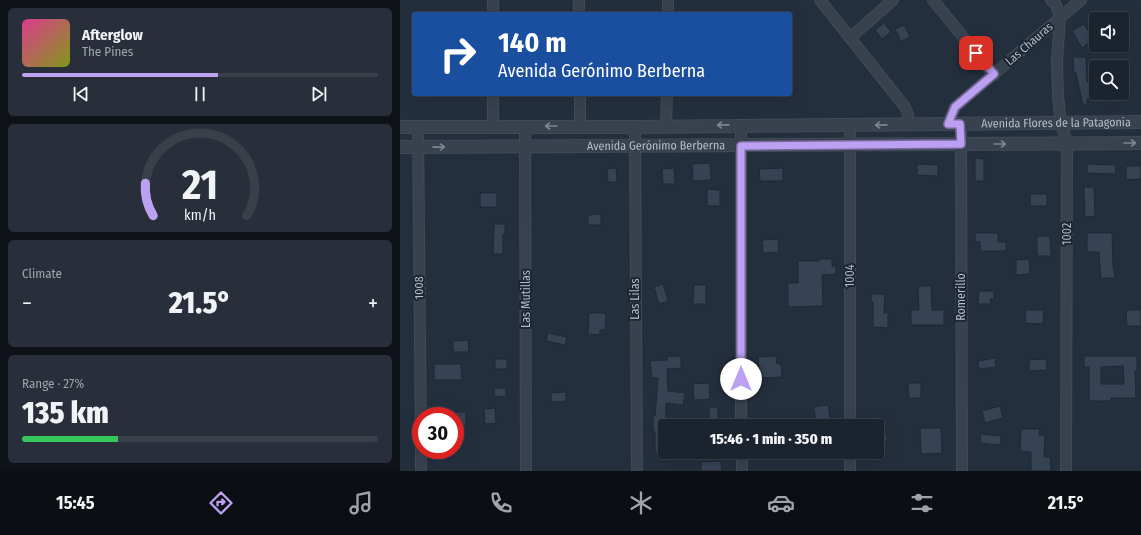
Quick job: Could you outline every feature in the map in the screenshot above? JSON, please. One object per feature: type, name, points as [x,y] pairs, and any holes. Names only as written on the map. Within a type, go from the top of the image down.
[{"type":"street","points":[[493,0],[493,12]]},
{"type":"street","points":[[579,0],[579,12]]},
{"type":"street","points":[[668,0],[668,12]]},
{"type":"street","points":[[820,0],[905,107],[908,114],[909,124]]},
{"type":"street","points":[[850,38],[892,0]]},
{"type":"street","points":[[933,0],[994,74]]},
{"type":"street","name":"1002","points":[[1052,0],[1056,5],[1060,17],[1057,61],[1058,96],[1061,124],[1067,143],[1066,471]]},
{"type":"street","name":"Las Chauras","points":[[948,124],[955,107],[1081,0]]},
{"type":"street","points":[[493,96],[493,126]]},
{"type":"street","points":[[580,96],[580,126]]},
{"type":"street","points":[[666,126],[667,96]]},
{"type":"street","name":"Avenida Flores de la Patagonia","points":[[948,124],[1141,122]]},
{"type":"street","name":"Avenida Gerónimo Berberna","points":[[400,127],[634,127],[948,124]]},
{"type":"street","name":"Romerillo","points":[[960,124],[962,471]]},
{"type":"street","points":[[741,125],[742,419]]},
{"type":"street","name":"1004","points":[[850,125],[850,419]]},
{"type":"street","name":"Las Mutillas","points":[[525,126],[526,471]]},
{"type":"street","name":"1008","points":[[418,127],[421,407]]},
{"type":"street","name":"Las Lilas","points":[[634,127],[636,471]]},
{"type":"street","name":"Avenida Flores de la Patagonia","points":[[961,144],[1141,143]]},
{"type":"street","name":"Avenida Gerónimo Berberna","points":[[400,147],[961,144]]},
{"type":"street","name":"1008","points":[[421,459],[421,471]]},
{"type":"street","points":[[742,459],[742,471]]},
{"type":"street","points":[[850,459],[850,471]]},
{"type":"building","points":[[884,23],[891,32],[882,39],[875,30]]},
{"type":"building","points":[[1084,24],[1089,32],[1089,43],[1082,48],[1072,31]]},
{"type":"building","points":[[904,25],[910,37],[901,41],[895,29]]},
{"type":"building","points":[[1073,57],[1086,57],[1087,82],[1089,82],[1089,99],[1087,99],[1087,104],[1083,105],[1076,73],[1074,73]]},
{"type":"building","points":[[975,158],[984,159],[984,181],[975,181]]},
{"type":"building","points":[[710,163],[711,180],[693,181],[692,164]]},
{"type":"building","points":[[917,164],[938,165],[938,176],[917,175]]},
{"type":"building","points":[[1087,164],[1116,165],[1115,174],[1087,173]]},
{"type":"building","points":[[1126,166],[1141,166],[1141,179],[1126,180]]},
{"type":"building","points":[[616,168],[617,182],[608,182],[607,169]]},
{"type":"building","points":[[674,168],[675,184],[663,184],[662,169]]},
{"type":"building","points":[[783,168],[783,181],[760,181],[759,169]]},
{"type":"building","points":[[1084,187],[1094,187],[1095,216],[1085,217]]},
{"type":"building","points":[[707,189],[720,190],[720,206],[707,206]]},
{"type":"building","points":[[480,193],[497,193],[497,207],[480,207]]},
{"type":"building","points":[[1030,194],[1047,194],[1047,206],[1030,206]]},
{"type":"building","points":[[601,214],[601,225],[588,225],[588,215]]},
{"type":"building","points":[[494,224],[505,224],[505,234],[503,234],[503,254],[493,254]]},
{"type":"building","points":[[975,233],[998,233],[998,242],[1006,242],[1006,251],[980,251],[980,242],[975,242]]},
{"type":"building","points":[[1087,233],[1112,233],[1115,278],[1101,278],[1099,252],[1087,252]]},
{"type":"building","points":[[1037,236],[1050,236],[1051,256],[1037,256]]},
{"type":"building","points":[[778,239],[779,252],[763,253],[762,240]]},
{"type":"building","points":[[819,259],[832,259],[832,266],[836,266],[836,274],[822,275],[823,306],[788,307],[788,283],[798,283],[798,261],[819,261]]},
{"type":"building","points":[[1029,259],[1030,274],[1016,275],[1016,260]]},
{"type":"building","points":[[663,284],[668,301],[659,304],[654,287]]},
{"type":"building","points":[[694,285],[706,285],[706,304],[693,304]]},
{"type":"building","points":[[918,286],[931,286],[932,310],[944,310],[944,325],[911,325],[911,310],[919,310]]},
{"type":"building","points":[[979,291],[994,291],[994,299],[990,299],[991,304],[978,304]]},
{"type":"building","points":[[871,294],[885,294],[884,313],[888,313],[888,328],[873,327],[873,302],[871,302]]},
{"type":"building","points":[[1026,310],[1044,310],[1043,324],[1025,323]]},
{"type":"building","points":[[1126,310],[1141,310],[1141,326],[1127,326]]},
{"type":"building","points":[[589,313],[606,313],[605,330],[600,330],[600,335],[588,334]]},
{"type":"building","points":[[548,333],[567,337],[565,345],[546,341]]},
{"type":"building","points":[[468,340],[469,352],[453,352],[453,341]]},
{"type":"building","points":[[681,356],[681,368],[667,369],[668,391],[685,393],[683,405],[666,403],[666,419],[658,419],[658,453],[655,453],[653,416],[655,416],[658,378],[652,378],[650,361],[667,360],[667,357]]},
{"type":"building","points":[[776,356],[777,364],[781,364],[782,377],[760,378],[758,357]]},
{"type":"building","points":[[1084,356],[1137,356],[1137,371],[1135,371],[1136,398],[1111,398],[1111,401],[1089,401],[1089,367],[1084,367]],"holes":[[[1123,366],[1124,384],[1101,384],[1101,367]]]},
{"type":"building","points":[[995,358],[996,367],[979,369],[978,361]]},
{"type":"building","points":[[495,359],[507,359],[507,369],[495,369]]},
{"type":"building","points":[[1046,359],[1047,370],[1029,371],[1029,360]]},
{"type":"building","points":[[434,364],[461,364],[462,380],[434,380]]},
{"type":"building","points":[[709,383],[710,399],[694,400],[693,384]]},
{"type":"building","points":[[908,383],[921,383],[921,398],[909,398]]},
{"type":"building","points":[[494,388],[506,388],[506,397],[494,396]]},
{"type":"building","points":[[566,392],[566,401],[551,402],[551,393]]},
{"type":"building","points":[[828,405],[830,419],[815,419],[814,407]]},
{"type":"building","points":[[1000,406],[1003,418],[985,423],[982,411]]},
{"type":"building","points":[[709,407],[718,407],[718,419],[709,419]]},
{"type":"building","points":[[495,408],[496,423],[485,424],[484,409]]},
{"type":"building","points":[[464,412],[466,412],[466,426],[464,426]]},
{"type":"building","points":[[920,428],[941,428],[942,453],[921,454]]},
{"type":"building","points":[[1021,429],[1040,429],[1039,435],[1045,435],[1044,457],[1050,457],[1051,471],[1031,471],[1031,452],[1020,451]]},
{"type":"building","points":[[884,433],[887,433],[887,442],[884,442]]},
{"type":"building","points":[[981,434],[1001,436],[1000,445],[980,443]]},
{"type":"building","points":[[721,461],[722,471],[701,471],[701,462]]},
{"type":"route","points":[[741,379],[741,146],[961,144],[960,124],[948,124],[955,107],[994,74],[976,53]]}]
